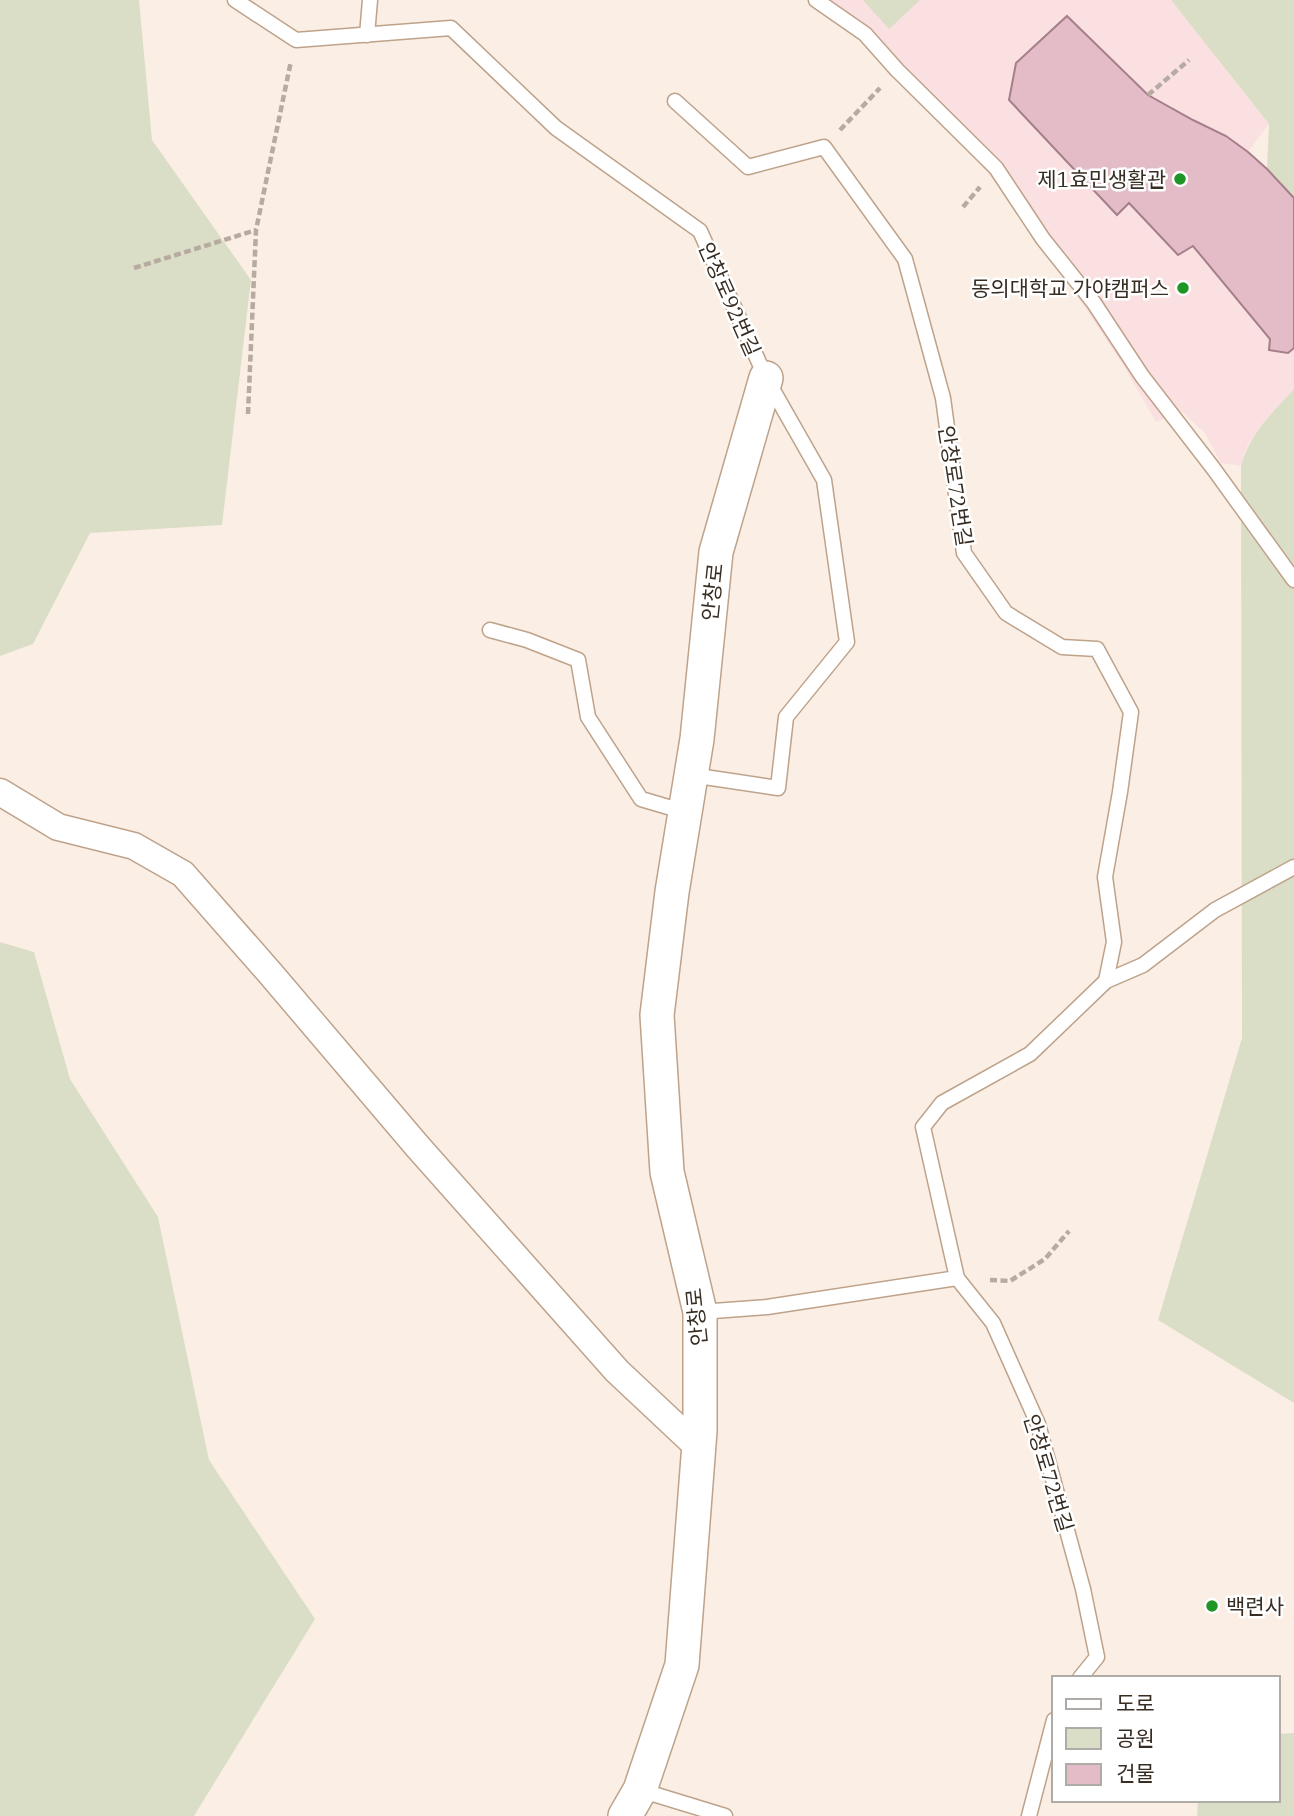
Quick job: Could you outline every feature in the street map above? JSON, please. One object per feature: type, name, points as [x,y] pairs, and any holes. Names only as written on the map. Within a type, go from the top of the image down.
[{"type":"street","name":"안창로","points":[[633,1803],[682,1665],[699,1448],[700,1312],[667,1172],[657,1015],[672,892],[696,739],[716,552],[765,378]]},
{"type":"street","points":[[0,792],[58,827],[134,846],[183,874],[418,1147],[617,1371],[699,1448]]},
{"type":"lane","points":[[235,0],[296,40]]},
{"type":"lane","points":[[367,34],[370,0]]},
{"type":"lane","points":[[816,0],[865,34],[897,70],[996,168],[1043,239],[1094,303],[1142,376],[1294,580]]},
{"type":"lane","name":"안창로92번길","points":[[296,40],[451,28],[556,128],[700,231],[765,378],[824,480],[847,642],[786,717],[778,788],[691,775]]},
{"type":"lane","points":[[675,101],[748,167],[824,147]]},
{"type":"lane","name":"안창로72번길","points":[[824,147],[905,259],[943,398],[964,553],[1006,613],[1062,647],[1097,649],[1131,712],[1105,877],[1114,942],[1106,981]]},
{"type":"lane","points":[[490,629],[578,660],[588,717],[641,799],[685,812]]},
{"type":"lane","name":"안창로72번길","points":[[1082,1676],[1097,1657],[1083,1589],[1038,1424],[993,1323],[957,1278],[923,1127],[942,1103],[1030,1054],[1106,981],[1143,965],[1215,910],[1294,867]]},
{"type":"lane","points":[[700,1312],[767,1307],[957,1278]]},
{"type":"lane","points":[[1029,1816],[1052,1728]]},
{"type":"lane","points":[[633,1803],[725,1816]]},
{"type":"path","points":[[248,414],[256,230],[296,40]]},
{"type":"path","points":[[1148,95],[1189,60]]},
{"type":"path","points":[[824,147],[897,70]]},
{"type":"path","points":[[134,268],[256,230]]},
{"type":"path","points":[[957,1278],[1010,1281],[1045,1259],[1069,1231]]},
{"type":"shaded area","name":"동의대학교 가야캠퍼스","points":[[826,0],[1171,0],[1269,124],[1248,152],[1294,198],[1294,389],[1258,429],[1247,447],[1241,466],[1221,463],[1204,432],[1182,412],[1156,422],[1123,365],[1021,211],[896,69]]},
{"type":"green space","points":[[0,0],[139,0],[152,140],[251,280],[222,525],[90,533],[33,644],[0,656]]},
{"type":"green space","points":[[863,0],[920,0],[889,29]]},
{"type":"green space","points":[[1171,0],[1294,0],[1294,198],[1267,169],[1269,124]]},
{"type":"green space","points":[[1294,389],[1294,1403],[1158,1320],[1242,1038],[1241,466],[1256,433]]},
{"type":"green space","points":[[0,942],[34,952],[70,1079],[158,1217],[209,1460],[315,1619],[194,1816],[0,1816]]},
{"type":"green space","points":[[1294,1733],[1294,1816],[1197,1816],[1198,1802],[1280,1802],[1280,1734]]},
{"type":"building","name":"제1효민생활관","points":[[1067,16],[1148,95],[1226,136],[1267,169],[1294,198],[1294,348],[1288,353],[1269,350],[1270,339],[1193,246],[1178,255],[1129,203],[1117,215],[1009,100],[1016,63]]},
{"type":"place","name":"제1효민생활관","points":[[1180,179]]},
{"type":"place","name":"동의대학교 가야캠퍼스","points":[[1183,288]]},
{"type":"place","name":"백련사","points":[[1212,1606]]}]
